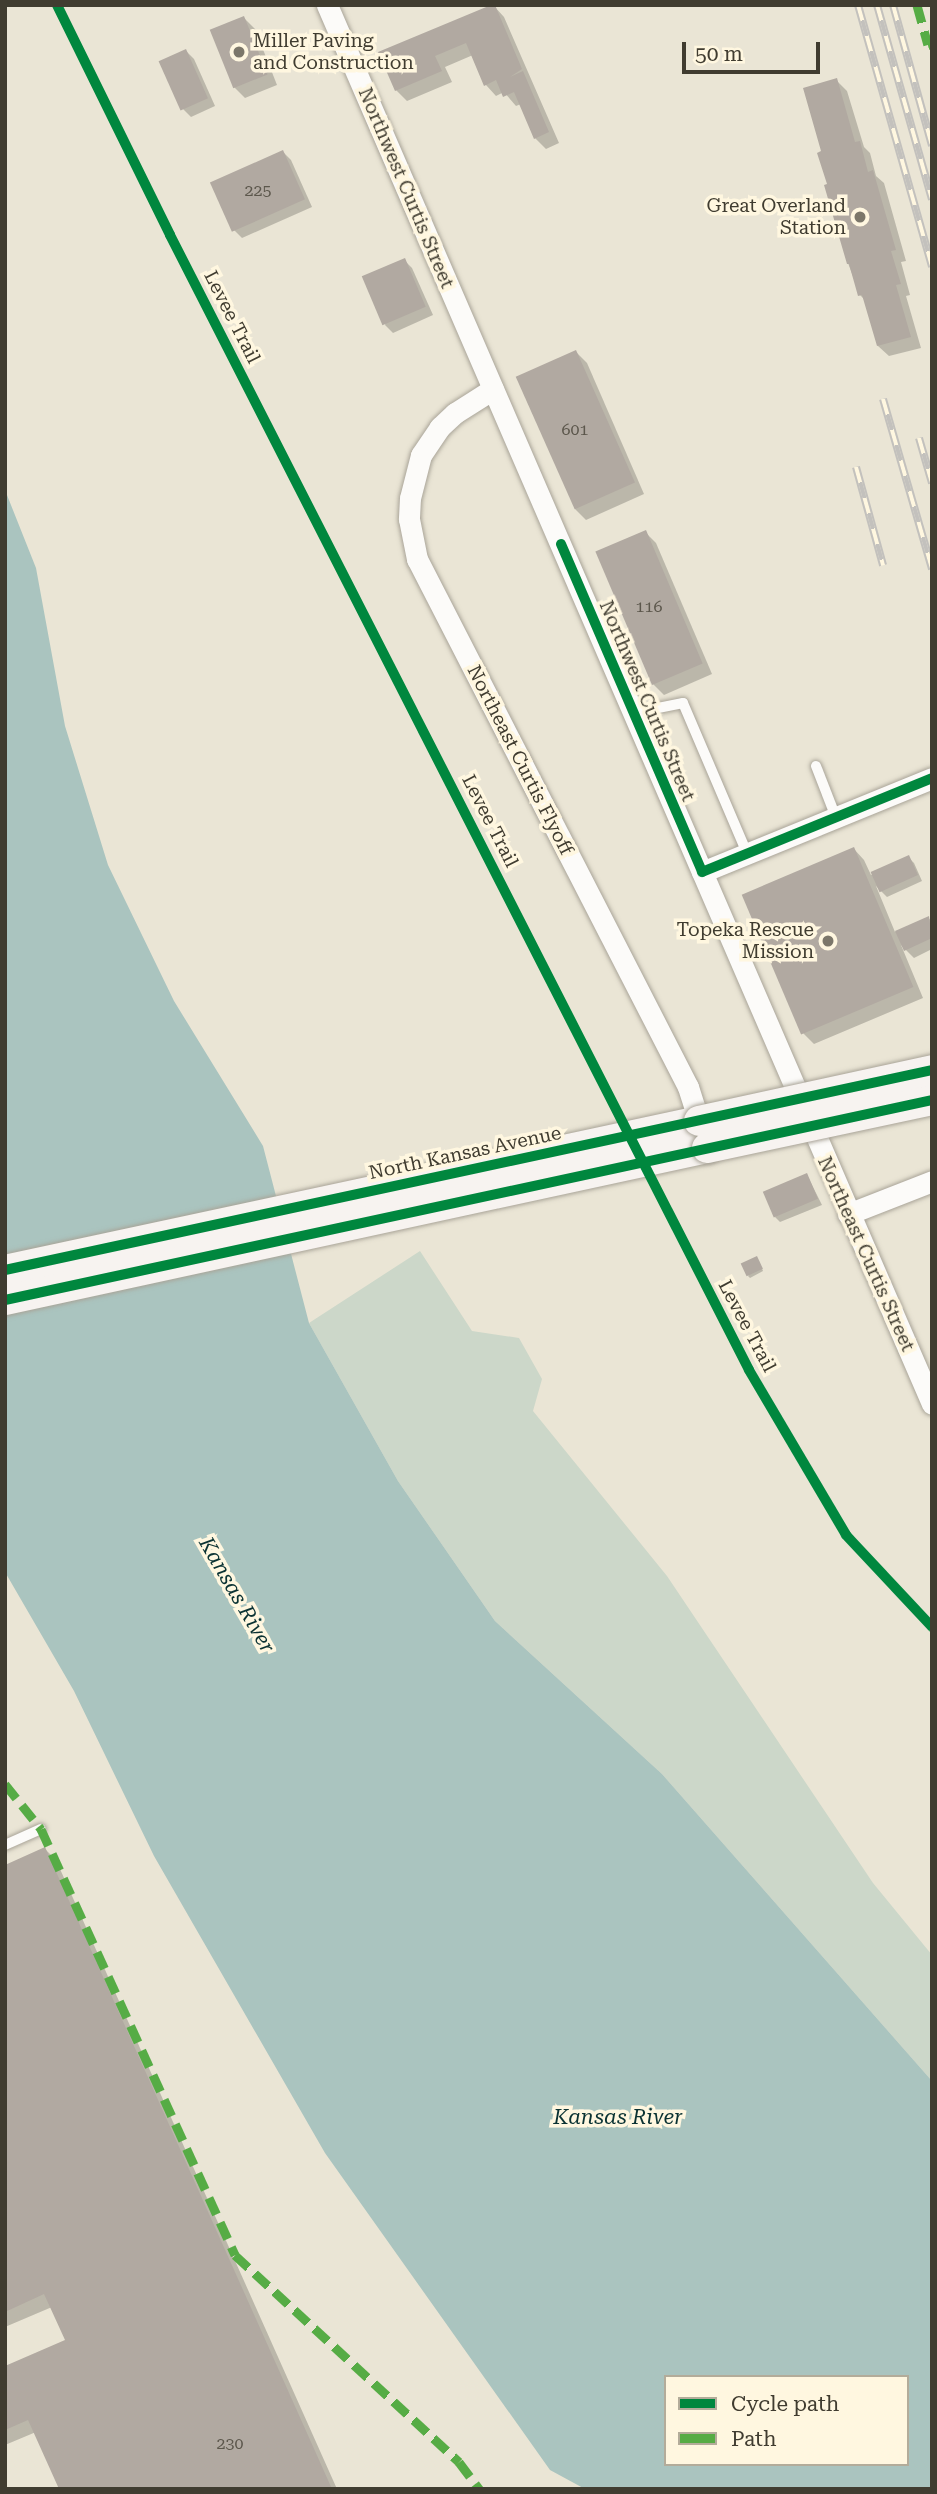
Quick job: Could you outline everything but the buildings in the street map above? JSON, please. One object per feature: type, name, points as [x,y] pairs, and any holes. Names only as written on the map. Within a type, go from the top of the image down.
[{"type":"main road","name":"North Kansas Avenue","points":[[5,1300],[703,1135],[932,1070]]},
{"type":"main road","name":"North Kansas Avenue","points":[[5,1270],[703,1135],[932,1100]]},
{"type":"street","name":"Northwest Curtis Street","points":[[327,5],[702,872]]},
{"type":"street","name":"Northeast Curtis Flyoff","points":[[493,389],[455,413],[440,427],[421,455],[410,498],[409,519],[416,559],[688,1087],[703,1135]]},
{"type":"street","points":[[702,872],[835,815],[932,778]]},
{"type":"street","name":"Northeast Curtis Street","points":[[702,872],[932,1404]]},
{"type":"street","points":[[848,1214],[932,1181]]},
{"type":"lane","points":[[633,713],[682,703],[747,853]]},
{"type":"lane","points":[[816,766],[835,815]]},
{"type":"lane","points":[[5,1845],[41,1829]]},
{"type":"green space","points":[[420,1251],[472,1331],[519,1338],[542,1379],[533,1411],[667,1576],[873,1883],[932,1955],[932,2081],[662,1774],[495,1621],[398,1481],[309,1323]]},
{"type":"water","name":"Kansas River","points":[[5,490],[36,568],[65,726],[108,865],[174,1001],[263,1146],[309,1323],[398,1481],[495,1621],[662,1774],[932,2081],[932,2489],[585,2489],[550,2470],[325,2153],[154,1856],[74,1691],[5,1572]]},
{"type":"railway","points":[[858,5],[932,267]]},
{"type":"railway","points":[[877,5],[932,199]]},
{"type":"railway","points":[[893,5],[932,146]]},
{"type":"railway","points":[[883,399],[932,569]]},
{"type":"railway","points":[[919,438],[932,483]]},
{"type":"railway","points":[[856,467],[883,565]]},
{"type":"marked path","points":[[917,5],[928,45],[932,44]]},
{"type":"marked path","points":[[5,1784],[41,1829],[235,2255],[459,2462],[479,2489]]},
{"type":"cycle path","name":"Levee Trail","points":[[57,5],[170,235],[749,1370],[846,1535],[932,1627]]},
{"type":"cycle path","points":[[561,544],[702,872],[932,778]]},
{"type":"cycle path","points":[[5,1270],[932,1070]]},
{"type":"cycle path","points":[[5,1300],[932,1100]]},
{"type":"place","name":"Miller Paving and Construction","points":[[239,52]]},
{"type":"place","name":"Great Overland Station","points":[[860,217]]},
{"type":"place","name":"Topeka Rescue Mission","points":[[828,941]]}]
